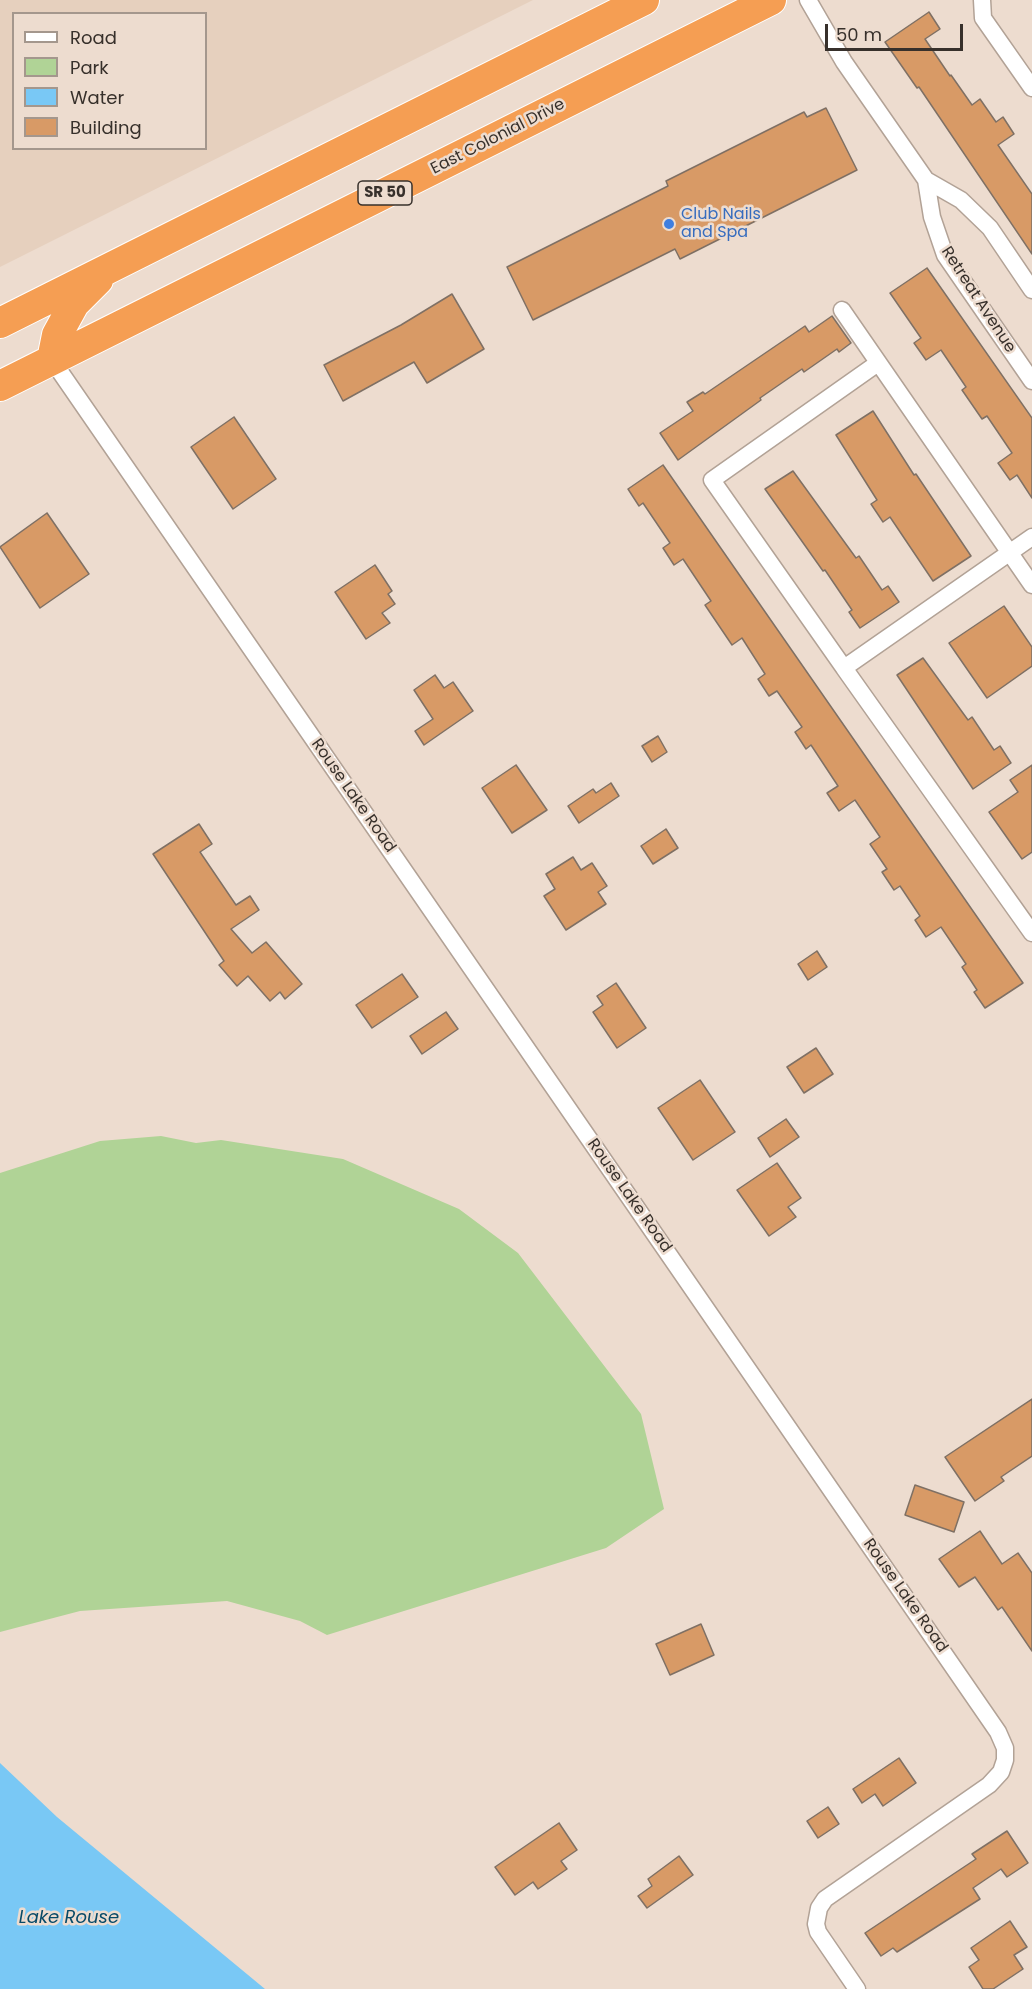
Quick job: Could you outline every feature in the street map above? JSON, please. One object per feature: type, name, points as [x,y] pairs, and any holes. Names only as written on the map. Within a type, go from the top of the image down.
[{"type":"highway","points":[[0,323],[644,0]]},
{"type":"highway","name":"East Colonial Drive","points":[[0,386],[771,0]]},
{"type":"highway","points":[[52,360],[57,335],[74,304],[110,268]]},
{"type":"street","name":"Retreat Avenue","points":[[808,0],[844,62],[926,180],[961,200],[990,228],[1032,290]]},
{"type":"street","points":[[982,0],[983,18],[1032,88]]},
{"type":"street","name":"Retreat Avenue","points":[[926,180],[932,218],[945,255],[1032,381]]},
{"type":"street","points":[[842,310],[1032,585]]},
{"type":"street","name":"Rouse Lake Road","points":[[52,360],[998,1732],[1005,1748],[1005,1760],[1001,1772],[989,1785],[825,1899],[819,1908],[816,1924],[818,1932],[857,1989]]},
{"type":"street","points":[[878,363],[712,480],[1032,933]]},
{"type":"street","points":[[844,668],[1032,537]]},
{"type":"shaded area","points":[[0,0],[533,0],[0,267]]},
{"type":"green space","points":[[161,1136],[196,1143],[221,1140],[343,1159],[459,1209],[518,1253],[641,1414],[664,1509],[606,1548],[327,1635],[300,1621],[227,1601],[80,1611],[0,1632],[0,1173],[100,1141]]},
{"type":"water","name":"Lake Rouse","points":[[0,1763],[57,1817],[265,1989],[0,1989]]},
{"type":"building","points":[[929,12],[940,29],[925,39],[950,76],[972,105],[980,99],[996,122],[1003,117],[1014,134],[998,145],[1032,194],[1032,254],[919,87],[917,88],[885,42]]},
{"type":"building","points":[[826,108],[857,170],[680,259],[675,249],[533,320],[507,267],[668,186],[666,181],[804,112],[807,117]]},
{"type":"building","points":[[927,268],[1032,418],[1032,498],[1017,475],[1010,480],[998,463],[1012,453],[987,416],[982,419],[962,390],[966,387],[941,350],[926,360],[914,343],[921,338],[890,293]]},
{"type":"building","points":[[452,294],[484,349],[427,383],[414,362],[343,401],[324,365],[401,325]]},
{"type":"building","points":[[832,316],[851,343],[839,352],[837,349],[804,372],[802,369],[678,460],[660,433],[693,411],[687,402],[703,392],[705,394],[805,326],[809,332]]},
{"type":"building","points":[[873,411],[914,475],[916,474],[971,556],[933,581],[890,517],[883,522],[871,504],[877,500],[836,435]]},
{"type":"building","points":[[234,417],[276,479],[233,509],[191,447]]},
{"type":"building","points":[[663,465],[1023,983],[985,1008],[974,992],[977,990],[962,967],[966,964],[941,927],[926,937],[915,920],[920,916],[900,886],[894,890],[882,872],[887,869],[870,844],[880,837],[855,800],[839,811],[827,793],[838,786],[811,745],[806,749],[795,732],[802,727],[777,691],[769,696],[758,679],[765,674],[742,638],[732,645],[705,605],[711,601],[683,559],[674,565],[663,548],[670,543],[643,503],[639,506],[628,489]]},
{"type":"building","points":[[793,471],[856,558],[859,556],[882,590],[888,586],[899,602],[860,628],[849,612],[852,610],[825,570],[823,571],[765,489]]},
{"type":"building","points":[[47,513],[89,574],[40,608],[0,547]]},
{"type":"building","points":[[375,565],[392,591],[388,594],[395,604],[382,613],[390,623],[366,639],[335,592]]},
{"type":"building","points":[[1004,606],[1032,647],[1032,666],[987,698],[949,643]]},
{"type":"building","points":[[923,658],[968,720],[972,717],[994,750],[1000,746],[1011,763],[973,789],[897,675]]},
{"type":"building","points":[[435,675],[444,688],[453,682],[473,711],[424,745],[415,731],[433,719],[414,690]]},
{"type":"building","points":[[658,736],[667,752],[652,762],[642,746]]},
{"type":"building","points":[[516,765],[547,810],[512,833],[482,788]]},
{"type":"building","points":[[1032,765],[1032,852],[1022,859],[989,812],[1018,792],[1010,780]]},
{"type":"building","points":[[611,783],[619,796],[579,823],[568,806],[593,789],[596,793]]},
{"type":"building","points":[[199,824],[212,844],[200,852],[236,905],[250,896],[259,910],[231,929],[252,953],[266,942],[302,984],[285,999],[280,992],[270,1001],[248,976],[237,986],[219,965],[224,961],[153,854]]},
{"type":"building","points":[[666,829],[678,848],[653,864],[641,846]]},
{"type":"building","points":[[573,857],[581,870],[592,863],[607,886],[598,892],[606,904],[566,930],[544,896],[555,889],[546,874]]},
{"type":"building","points":[[817,951],[827,967],[808,980],[798,964]]},
{"type":"building","points":[[402,974],[418,997],[372,1028],[356,1005]]},
{"type":"building","points":[[616,983],[646,1028],[617,1048],[593,1012],[603,1005],[597,996]]},
{"type":"building","points":[[446,1012],[458,1029],[422,1054],[410,1036]]},
{"type":"building","points":[[816,1048],[833,1074],[804,1093],[787,1067]]},
{"type":"building","points":[[700,1080],[735,1132],[693,1160],[658,1108]]},
{"type":"building","points":[[786,1119],[799,1137],[770,1157],[758,1138]]},
{"type":"building","points":[[777,1163],[801,1198],[788,1207],[796,1217],[769,1236],[737,1190]]},
{"type":"building","points":[[1032,1399],[1032,1456],[1001,1477],[1004,1481],[975,1501],[945,1457]]},
{"type":"building","points":[[915,1485],[964,1502],[954,1532],[905,1515]]},
{"type":"building","points":[[980,1531],[1002,1564],[1018,1553],[1032,1573],[1032,1651],[1002,1607],[998,1610],[975,1577],[959,1587],[939,1559]]},
{"type":"building","points":[[701,1624],[714,1655],[670,1675],[656,1644]]},
{"type":"building","points":[[899,1758],[916,1783],[883,1806],[875,1794],[862,1803],[853,1789]]},
{"type":"building","points":[[828,1807],[839,1824],[818,1838],[807,1821]]},
{"type":"building","points":[[559,1823],[577,1850],[561,1861],[567,1869],[538,1889],[533,1882],[515,1895],[495,1867]]},
{"type":"building","points":[[1007,1831],[1028,1863],[1007,1877],[1001,1869],[973,1888],[980,1899],[897,1952],[893,1948],[881,1956],[865,1933],[976,1859],[972,1854]]},
{"type":"building","points":[[679,1856],[693,1875],[647,1908],[638,1896],[652,1886],[648,1879]]},
{"type":"building","points":[[1010,1921],[1027,1947],[1014,1955],[1023,1969],[993,1989],[983,1989],[969,1967],[979,1960],[971,1948]]},
{"type":"place","name":"Club Nails and Spa","points":[[669,224]]}]
